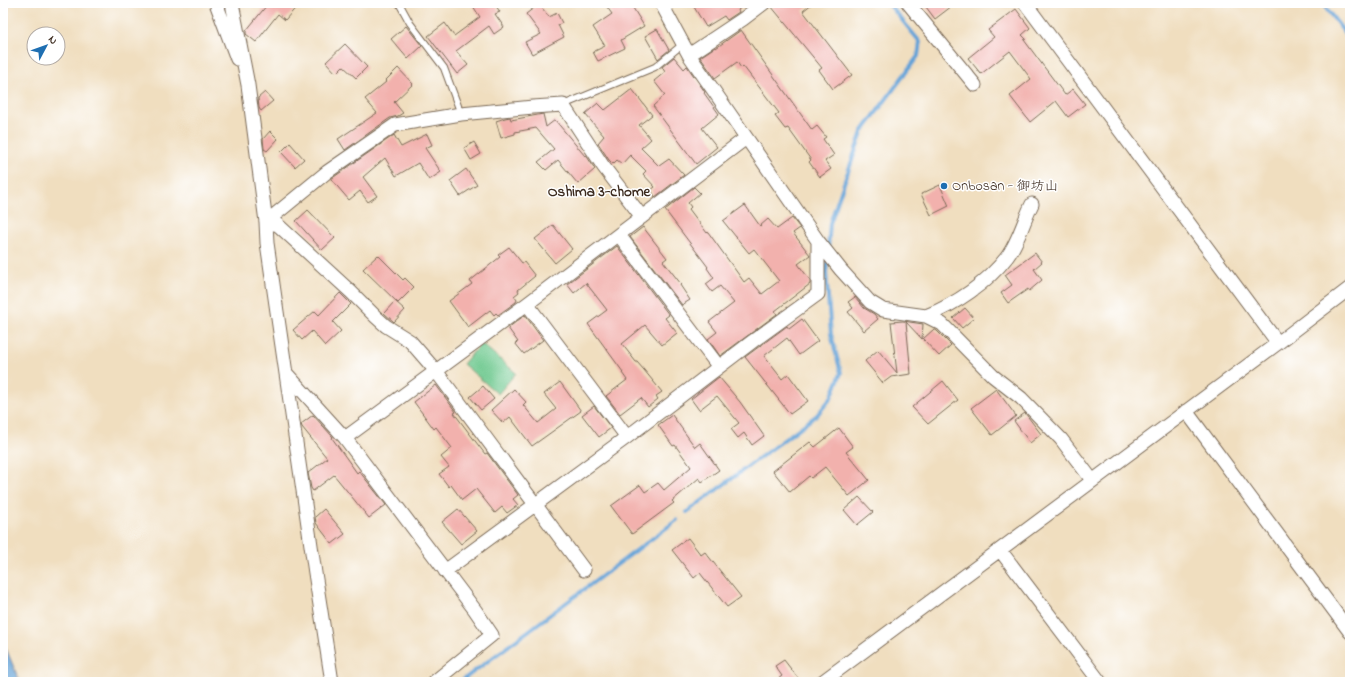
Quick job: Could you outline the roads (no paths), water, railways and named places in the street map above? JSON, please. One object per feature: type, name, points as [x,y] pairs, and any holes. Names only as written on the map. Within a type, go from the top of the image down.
[{"type":"street","points":[[216,3],[216,8],[248,85]]},
{"type":"street","points":[[232,3],[248,85],[266,222],[267,243],[314,573],[332,682]]},
{"type":"street","points":[[661,3],[686,50],[818,241],[841,270],[870,302],[883,310],[926,316],[942,324],[993,376],[1021,398],[1061,439],[1092,480]]},
{"type":"street","points":[[686,50],[743,19],[764,3]]},
{"type":"street","points":[[908,3],[975,86]]},
{"type":"street","points":[[1025,3],[1278,343]]},
{"type":"street","points":[[266,222],[328,172],[395,125],[461,114],[563,105],[603,166],[642,217]]},
{"type":"street","points":[[346,438],[619,235],[746,138]]},
{"type":"street","points":[[926,316],[944,309],[993,273],[1008,256],[1032,204]]},
{"type":"street","points":[[266,222],[278,225],[386,326],[410,341],[436,371],[584,570]]},
{"type":"street","points":[[619,235],[719,367]]},
{"type":"street","points":[[446,570],[818,294],[818,241]]},
{"type":"street","points":[[822,682],[1350,288]]},
{"type":"street","points":[[527,304],[627,437]]},
{"type":"street","points":[[286,373],[346,438],[446,570],[492,636],[434,682]]},
{"type":"street","points":[[1186,411],[1350,632]]},
{"type":"street","points":[[1000,550],[1100,682]]},
{"type":"lane","points":[[399,3],[410,23],[444,68],[461,114]]},
{"type":"lane","points":[[563,105],[655,67],[686,50]]},
{"type":"water","points":[[3,641],[20,682],[3,682]]},
{"type":"waterway","points":[[828,249],[830,223],[862,132],[918,56],[920,42],[888,3]]},
{"type":"waterway","points":[[1322,3],[1350,40]]},
{"type":"waterway","points":[[687,512],[817,415],[831,398],[841,373],[831,334],[826,272],[828,258]]},
{"type":"waterway","points":[[460,682],[677,520]]},
{"type":"place","name":"Onbosan - 御坊山","points":[[944,186]]},
{"type":"district","name":"Oshima 3-chome","points":[[599,192]]}]
